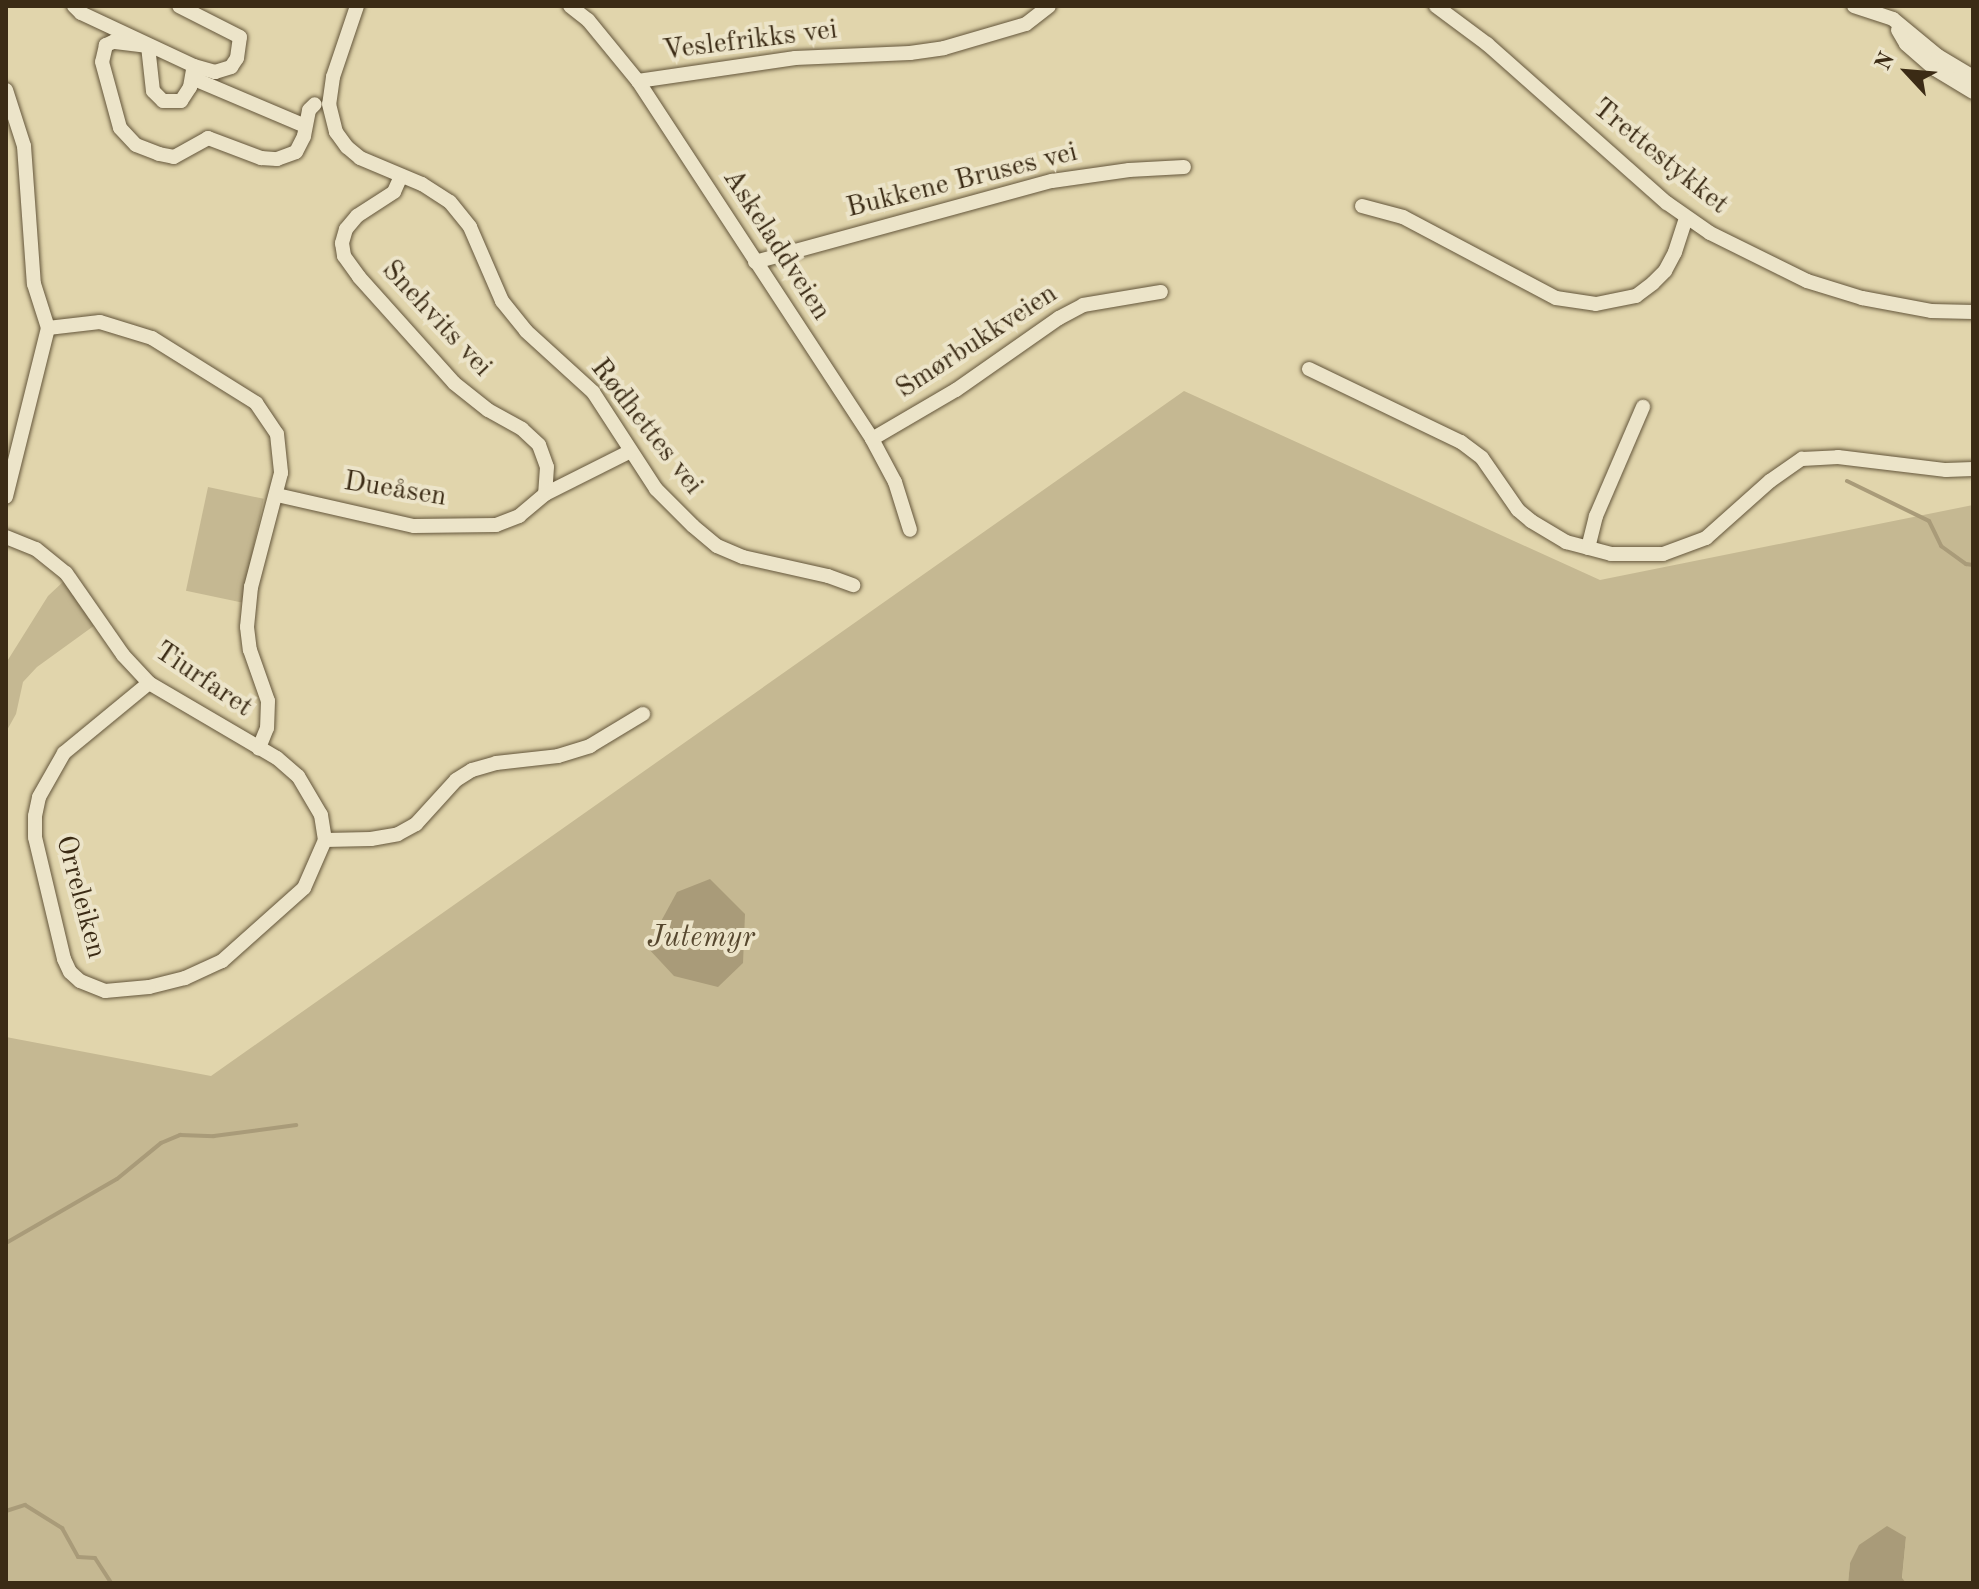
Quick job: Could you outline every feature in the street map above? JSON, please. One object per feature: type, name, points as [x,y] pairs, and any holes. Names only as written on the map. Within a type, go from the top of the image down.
[{"type":"street","points":[[74,6],[81,13],[193,72],[305,126]]},
{"type":"street","points":[[179,6],[240,37],[237,58],[226,72],[193,72]]},
{"type":"street","name":"Rødhettes vei","points":[[357,6],[332,83],[329,104],[336,132],[360,158],[422,184],[450,202],[470,227],[502,301],[526,331],[593,392],[629,452],[656,489],[717,546],[743,557],[828,576],[853,585]]},
{"type":"street","name":"Askeladdveien","points":[[570,6],[588,20],[638,81],[872,439],[895,482],[910,530]]},
{"type":"street","name":"Veslefrikks vei","points":[[638,81],[795,58],[910,53],[944,48],[1026,24],[1049,6]]},
{"type":"street","name":"Trettestykket","points":[[1436,6],[1487,44],[1686,218],[1757,259],[1807,281],[1862,298],[1931,311],[1973,312]]},
{"type":"street","points":[[1854,6],[1893,19],[1938,56],[1973,77]]},
{"type":"street","points":[[1893,19],[1906,44],[1935,69],[1973,92]]},
{"type":"street","points":[[148,46],[113,42],[103,52],[102,62],[120,128],[136,145],[174,157],[208,138],[261,158],[277,159],[296,152],[309,110],[315,104]]},
{"type":"street","points":[[148,46],[153,91],[163,101],[181,101],[193,72]]},
{"type":"street","points":[[6,90],[24,146],[34,284],[48,328],[6,497]]},
{"type":"street","name":"Bukkene Bruses vei","points":[[755,262],[1052,181],[1129,170],[1184,167]]},
{"type":"street","name":"Snehvits vei","points":[[401,176],[394,192],[357,216],[346,229],[342,243],[344,256],[359,277],[454,383],[488,410],[522,429],[539,445],[547,467],[545,494]]},
{"type":"street","points":[[1362,206],[1403,217],[1556,298],[1596,304],[1636,296],[1653,283],[1665,271],[1675,252],[1686,218]]},
{"type":"street","name":"Smørbukkveien","points":[[872,439],[956,390],[1059,318],[1083,305],[1161,292]]},
{"type":"street","points":[[48,328],[84,322],[119,326],[152,338],[256,403],[269,419],[281,449],[277,495],[248,606],[250,650],[268,701],[267,728],[259,748]]},
{"type":"street","points":[[1309,369],[1473,449],[1518,510],[1566,542],[1611,554],[1663,554],[1706,538],[1770,481],[1802,459],[1838,457],[1946,470],[1973,469]]},
{"type":"street","points":[[1588,548],[1596,516],[1643,407]]},
{"type":"street","name":"Dueåsen","points":[[277,495],[414,526],[496,525],[519,516],[545,494],[629,452]]},
{"type":"street","name":"Tiurfaret","points":[[6,537],[36,549],[66,573],[123,655],[149,683],[259,748],[298,776],[321,815],[325,840]]},
{"type":"street","name":"Orreleiken","points":[[149,683],[64,753],[39,797],[35,837],[64,959],[70,972],[80,981],[105,991],[149,987],[185,978],[222,961],[304,888],[325,840]]},
{"type":"street","points":[[325,840],[371,839],[398,834],[416,824],[456,780],[472,770],[496,763],[537,760],[579,750],[643,714]]},
{"type":"shaded area","points":[[1184,391],[1600,580],[1973,505],[1973,1583],[1906,1583],[1902,1579],[1906,1537],[1850,1563],[1848,1583],[6,1583],[6,1037],[211,1076]]},
{"type":"shaded area","points":[[208,487],[264,499],[242,603],[186,591]]},
{"type":"shaded area","points":[[65,580],[95,625],[37,667],[23,682],[16,714],[6,732],[6,663],[48,596]]},
{"type":"water","name":"Jutemyr","points":[[710,879],[745,914],[743,963],[718,987],[674,976],[647,947],[677,892]]},
{"type":"water","points":[[1887,1526],[1906,1537],[1902,1578],[1906,1583],[1848,1583],[1850,1563],[1859,1545]]},
{"type":"waterway","points":[[1847,481],[1929,521],[1941,546],[1966,564],[1973,565]]},
{"type":"waterway","points":[[6,1243],[117,1179],[161,1143],[180,1135],[214,1136],[296,1125]]},
{"type":"waterway","points":[[6,1511],[25,1505],[62,1528],[78,1557],[95,1558],[111,1583]]}]
